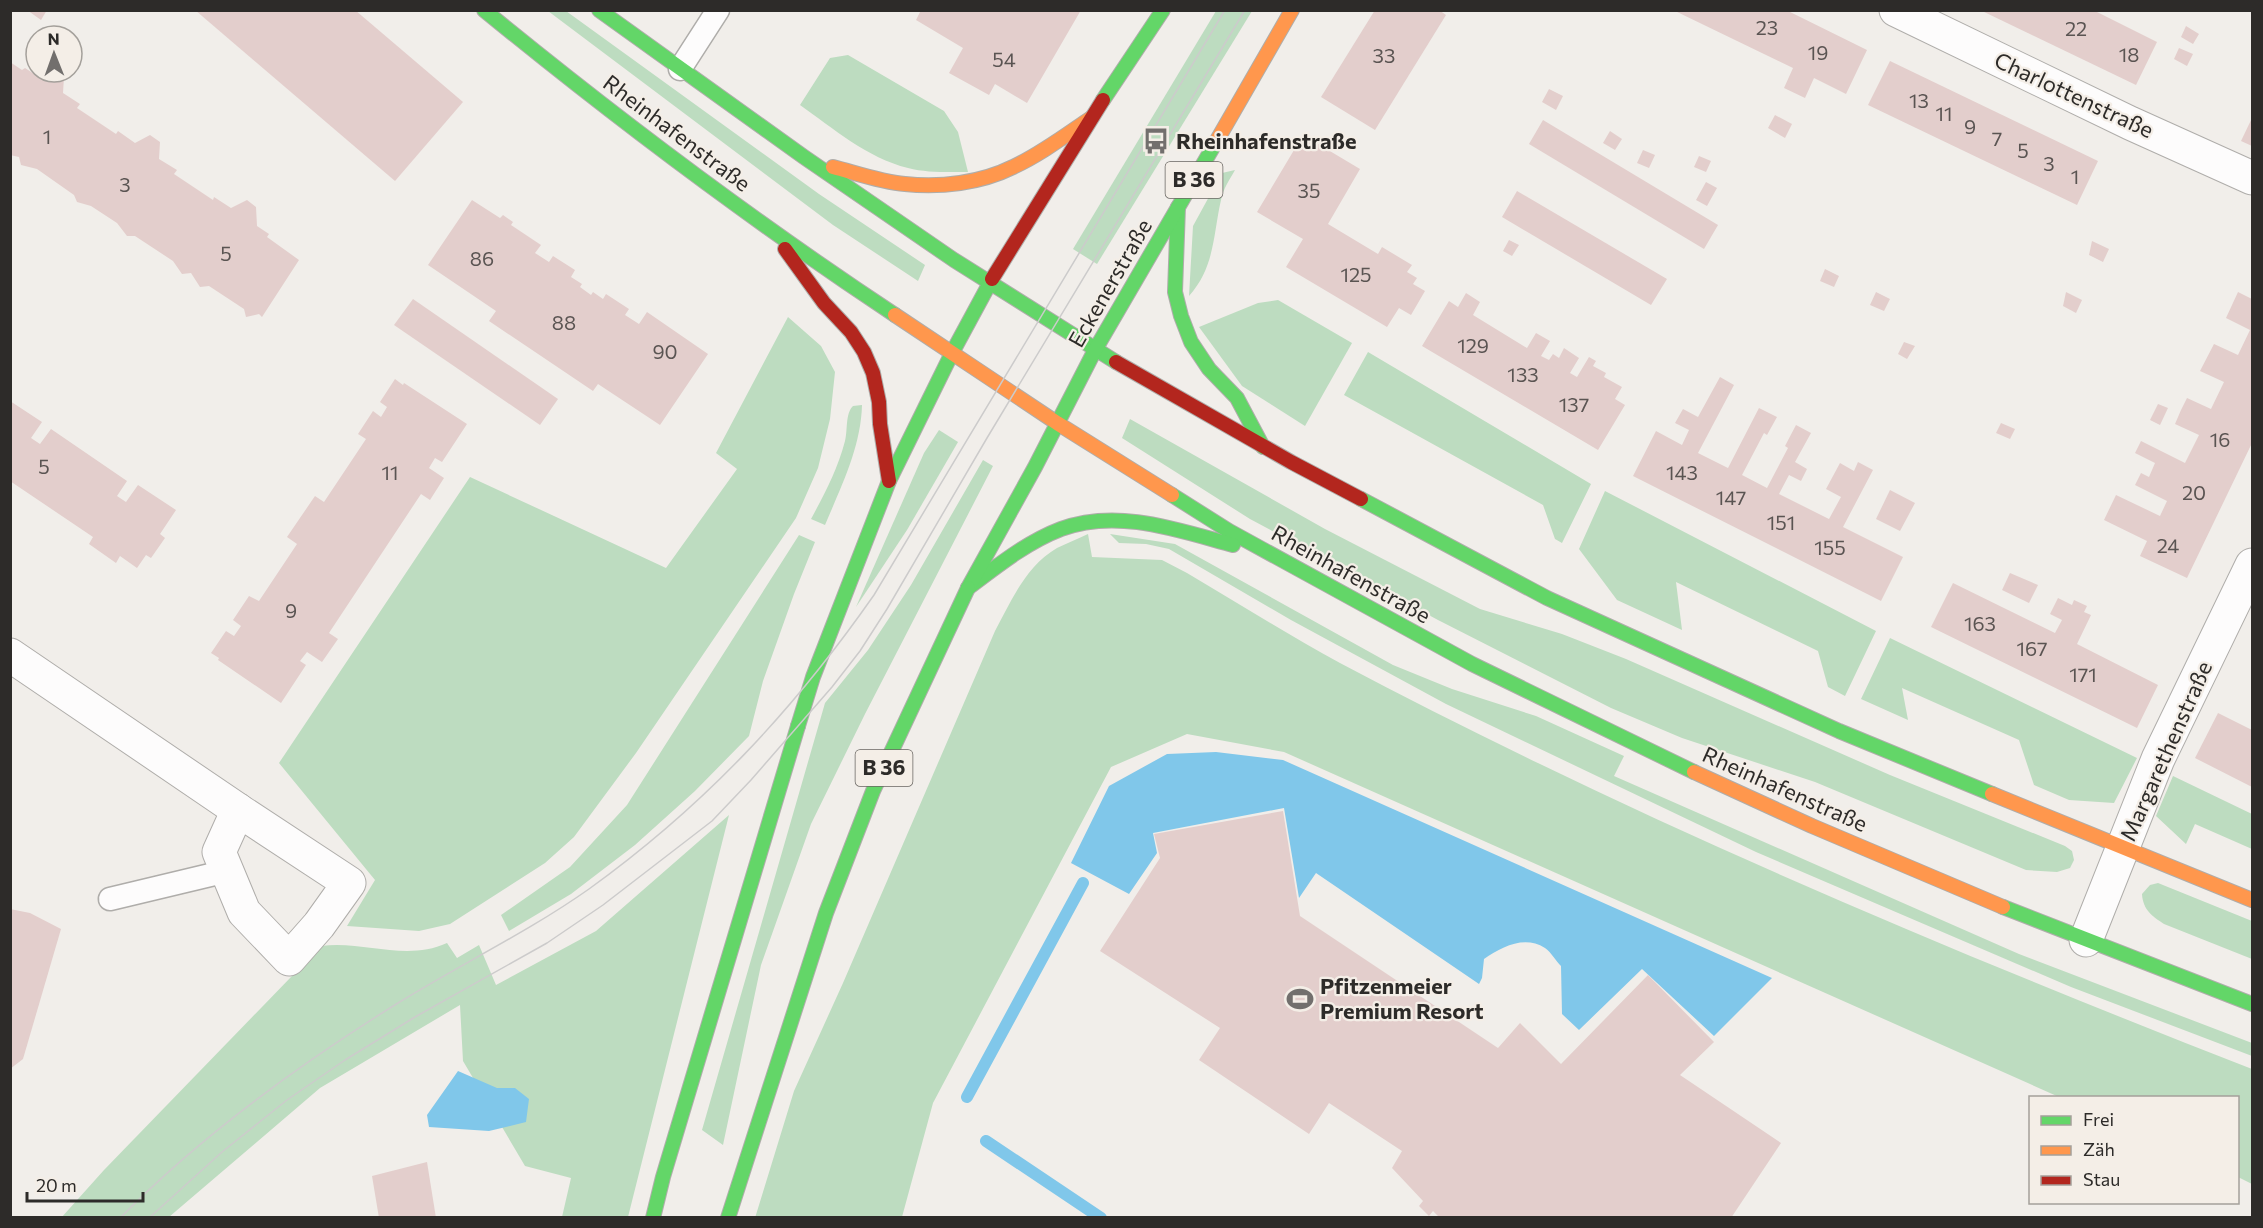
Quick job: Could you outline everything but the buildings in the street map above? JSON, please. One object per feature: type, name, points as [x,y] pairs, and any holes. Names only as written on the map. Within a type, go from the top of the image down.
[{"type":"main road","name":"Rheinhafenstraße","points":[[484,10],[550,64],[708,185],[873,301],[1057,423],[1229,531],[1472,664],[1641,747],[1812,826],[1986,900],[2253,1004]]},
{"type":"main road","points":[[599,10],[804,157],[990,282],[1095,350],[1263,447],[1547,598],[1839,731],[2253,900]]},
{"type":"main road","points":[[653,1218],[663,1177],[813,677],[889,481],[990,282],[1091,118],[1163,10]]},
{"type":"main road","name":"Eckenerstraße","points":[[1057,423],[1095,350],[1292,10]]},
{"type":"main road","points":[[804,157],[862,176],[902,184],[935,186],[986,177],[1012,168],[1091,118]]},
{"type":"main road","points":[[1178,207],[1175,292],[1181,316],[1197,351],[1209,369],[1237,398],[1263,447]]},
{"type":"main road","points":[[770,228],[824,303],[851,332],[864,352],[873,373],[879,402],[889,481]]},
{"type":"main road","name":"B 36","points":[[729,1218],[780,1051],[830,902],[873,791],[968,588],[1057,423]]},
{"type":"main road","points":[[968,588],[1020,550],[1062,529],[1091,522],[1123,521],[1172,529],[1274,556]]},
{"type":"street","name":"Charlottenstraße","points":[[1896,10],[2130,123],[2253,178]]},
{"type":"street","name":"Margarethenstraße","points":[[2086,940],[2158,759],[2253,565]]},
{"type":"street","points":[[10,655],[350,883],[319,925],[289,959],[244,912],[219,852],[238,810]]},
{"type":"lane","points":[[680,69],[718,10]]},
{"type":"lane","points":[[110,899],[227,871]]},
{"type":"green space","points":[[548,11],[566,11],[819,194],[925,265],[918,281],[833,225]]},
{"type":"green space","points":[[1216,11],[1252,11],[1097,264],[1073,249]]},
{"type":"green space","points":[[848,55],[944,111],[958,132],[968,172],[923,171],[893,163],[865,150],[800,105],[830,58]]},
{"type":"green space","points":[[1235,170],[1222,196],[1212,250],[1204,274],[1189,296],[1193,226],[1222,173]]},
{"type":"green space","points":[[1278,300],[1352,343],[1305,426],[1242,386],[1199,327],[1258,303]]},
{"type":"green space","points":[[788,317],[821,346],[835,372],[830,419],[818,468],[796,518],[636,753],[574,837],[545,863],[450,924],[419,931],[347,926],[375,880],[279,763],[470,477],[666,568],[737,469],[716,453]]},
{"type":"green space","points":[[1368,352],[1591,484],[1562,543],[1555,539],[1543,505],[1344,395]]},
{"type":"green space","points":[[862,405],[854,451],[825,525],[811,519],[838,462],[845,441],[850,409],[853,406]]},
{"type":"green space","points":[[1130,419],[1325,529],[1480,609],[1562,634],[1626,659],[1890,775],[2065,846],[2072,851],[2074,860],[2070,868],[2057,872],[2026,870],[1815,782],[1682,738],[1611,708],[1438,620],[1250,519],[1122,438]]},
{"type":"green space","points":[[939,430],[958,442],[907,530],[856,607],[924,453]]},
{"type":"green space","points":[[983,460],[993,466],[811,824],[761,965],[723,1145],[702,1130],[825,703],[868,650],[911,585]]},
{"type":"green space","points":[[1605,491],[1876,631],[1845,696],[1828,687],[1818,651],[1676,582],[1682,630],[1617,600],[1579,549]]},
{"type":"green space","points":[[1088,534],[1092,557],[1162,560],[1340,663],[1563,775],[1676,828],[1905,928],[2252,1069],[2252,1184],[2239,1178],[2239,1096],[2057,1096],[1284,752],[1187,734],[1111,767],[933,1103],[902,1217],[755,1218],[794,1091],[995,631],[1013,596],[1028,574],[1036,564],[1057,548]]},
{"type":"green space","points":[[1110,534],[1175,544],[1393,665],[1452,689],[1536,716],[1624,756],[1614,776],[2019,954],[2252,1043],[2252,1056],[2071,987],[1756,852],[1446,704],[1291,620],[1169,549],[1146,544],[1119,543]]},
{"type":"green space","points":[[799,535],[815,542],[763,681],[749,736],[695,791],[635,845],[571,894],[509,931],[501,915],[570,867],[627,805]]},
{"type":"green space","points":[[1890,638],[2137,758],[2114,803],[2069,800],[2034,785],[2019,740],[1902,688],[1908,720],[1861,699]]},
{"type":"green space","points":[[2173,776],[2252,814],[2252,849],[2195,824],[2186,844],[2156,816]]},
{"type":"green space","points":[[729,815],[628,1217],[562,1217],[571,1178],[525,1166],[463,1061],[460,1005],[320,1088],[169,1217],[61,1218],[104,1170],[321,946],[337,945],[416,951],[447,943],[457,958],[479,945],[496,985],[596,931]]},
{"type":"green space","points":[[2158,883],[2252,921],[2252,959],[2164,924],[2156,918],[2146,908],[2142,894],[2150,885]]},
{"type":"water","points":[[1216,752],[1283,760],[1772,978],[1714,1036],[1642,969],[1579,1030],[1562,1014],[1561,966],[1545,948],[1537,944],[1513,944],[1484,959],[1479,984],[1316,873],[1299,898],[1284,808],[1153,833],[1157,853],[1129,894],[1071,863],[1109,786],[1167,754]]},
{"type":"water","points":[[458,1071],[497,1088],[515,1088],[529,1099],[526,1122],[489,1131],[429,1127],[427,1115]]},
{"type":"waterway","points":[[967,1097],[1083,883]]},
{"type":"waterway","points":[[986,1141],[1101,1218]]},
{"type":"tram line","points":[[120,1218],[218,1129],[288,1076],[398,1003],[518,934],[589,889],[671,824],[708,790],[779,717],[843,638],[874,595],[1225,10]]},
{"type":"tram line","points":[[149,1218],[222,1152],[287,1100],[345,1060],[415,1017],[547,943],[603,905],[712,821],[751,780],[832,687],[860,651],[887,609],[987,438],[1245,10]]},
{"type":"traffic: fast","points":[[484,10],[686,168],[789,243],[895,315]]},
{"type":"traffic: fast","points":[[599,10],[804,157],[954,260],[1116,362]]},
{"type":"traffic: fast","points":[[1103,100],[1163,10]]},
{"type":"traffic: fast","points":[[968,588],[1035,467],[1095,350],[1216,142]]},
{"type":"traffic: fast","points":[[1178,207],[1175,292],[1181,316],[1191,342],[1209,369],[1237,398],[1263,447]]},
{"type":"traffic: fast","points":[[798,726],[813,677],[889,481],[952,353],[992,279]]},
{"type":"traffic: fast","points":[[1172,495],[1229,531],[1472,664],[1694,772]]},
{"type":"traffic: fast","points":[[1361,499],[1547,598],[1839,731],[1992,794]]},
{"type":"traffic: fast","points":[[968,588],[1013,555],[1048,534],[1082,523],[1126,521],[1147,524],[1233,545]]},
{"type":"traffic: fast","points":[[728,1218],[826,913],[873,791],[968,588]]},
{"type":"traffic: fast","points":[[653,1218],[663,1177],[798,726]]},
{"type":"traffic: fast","points":[[2003,907],[2252,1004]]},
{"type":"traffic: slow","points":[[1216,142],[1292,10]]},
{"type":"traffic: slow","points":[[833,167],[896,183],[932,185],[960,183],[988,177],[1023,162],[1091,118]]},
{"type":"traffic: slow","points":[[895,315],[1057,423],[1172,495]]},
{"type":"traffic: slow","points":[[1694,772],[1812,826],[2003,907]]},
{"type":"traffic: slow","points":[[1992,794],[2252,900]]},
{"type":"traffic: jam","points":[[992,279],[1103,100]]},
{"type":"traffic: jam","points":[[785,249],[824,303],[851,332],[864,352],[873,373],[879,402],[889,481]]},
{"type":"traffic: jam","points":[[1116,362],[1291,462],[1361,499]]},
{"type":"place","name":"Rheinhafenstraße","points":[[1156,141]]},
{"type":"place","name":"Pfitzenmeier Premium Resort","points":[[1300,999]]}]
